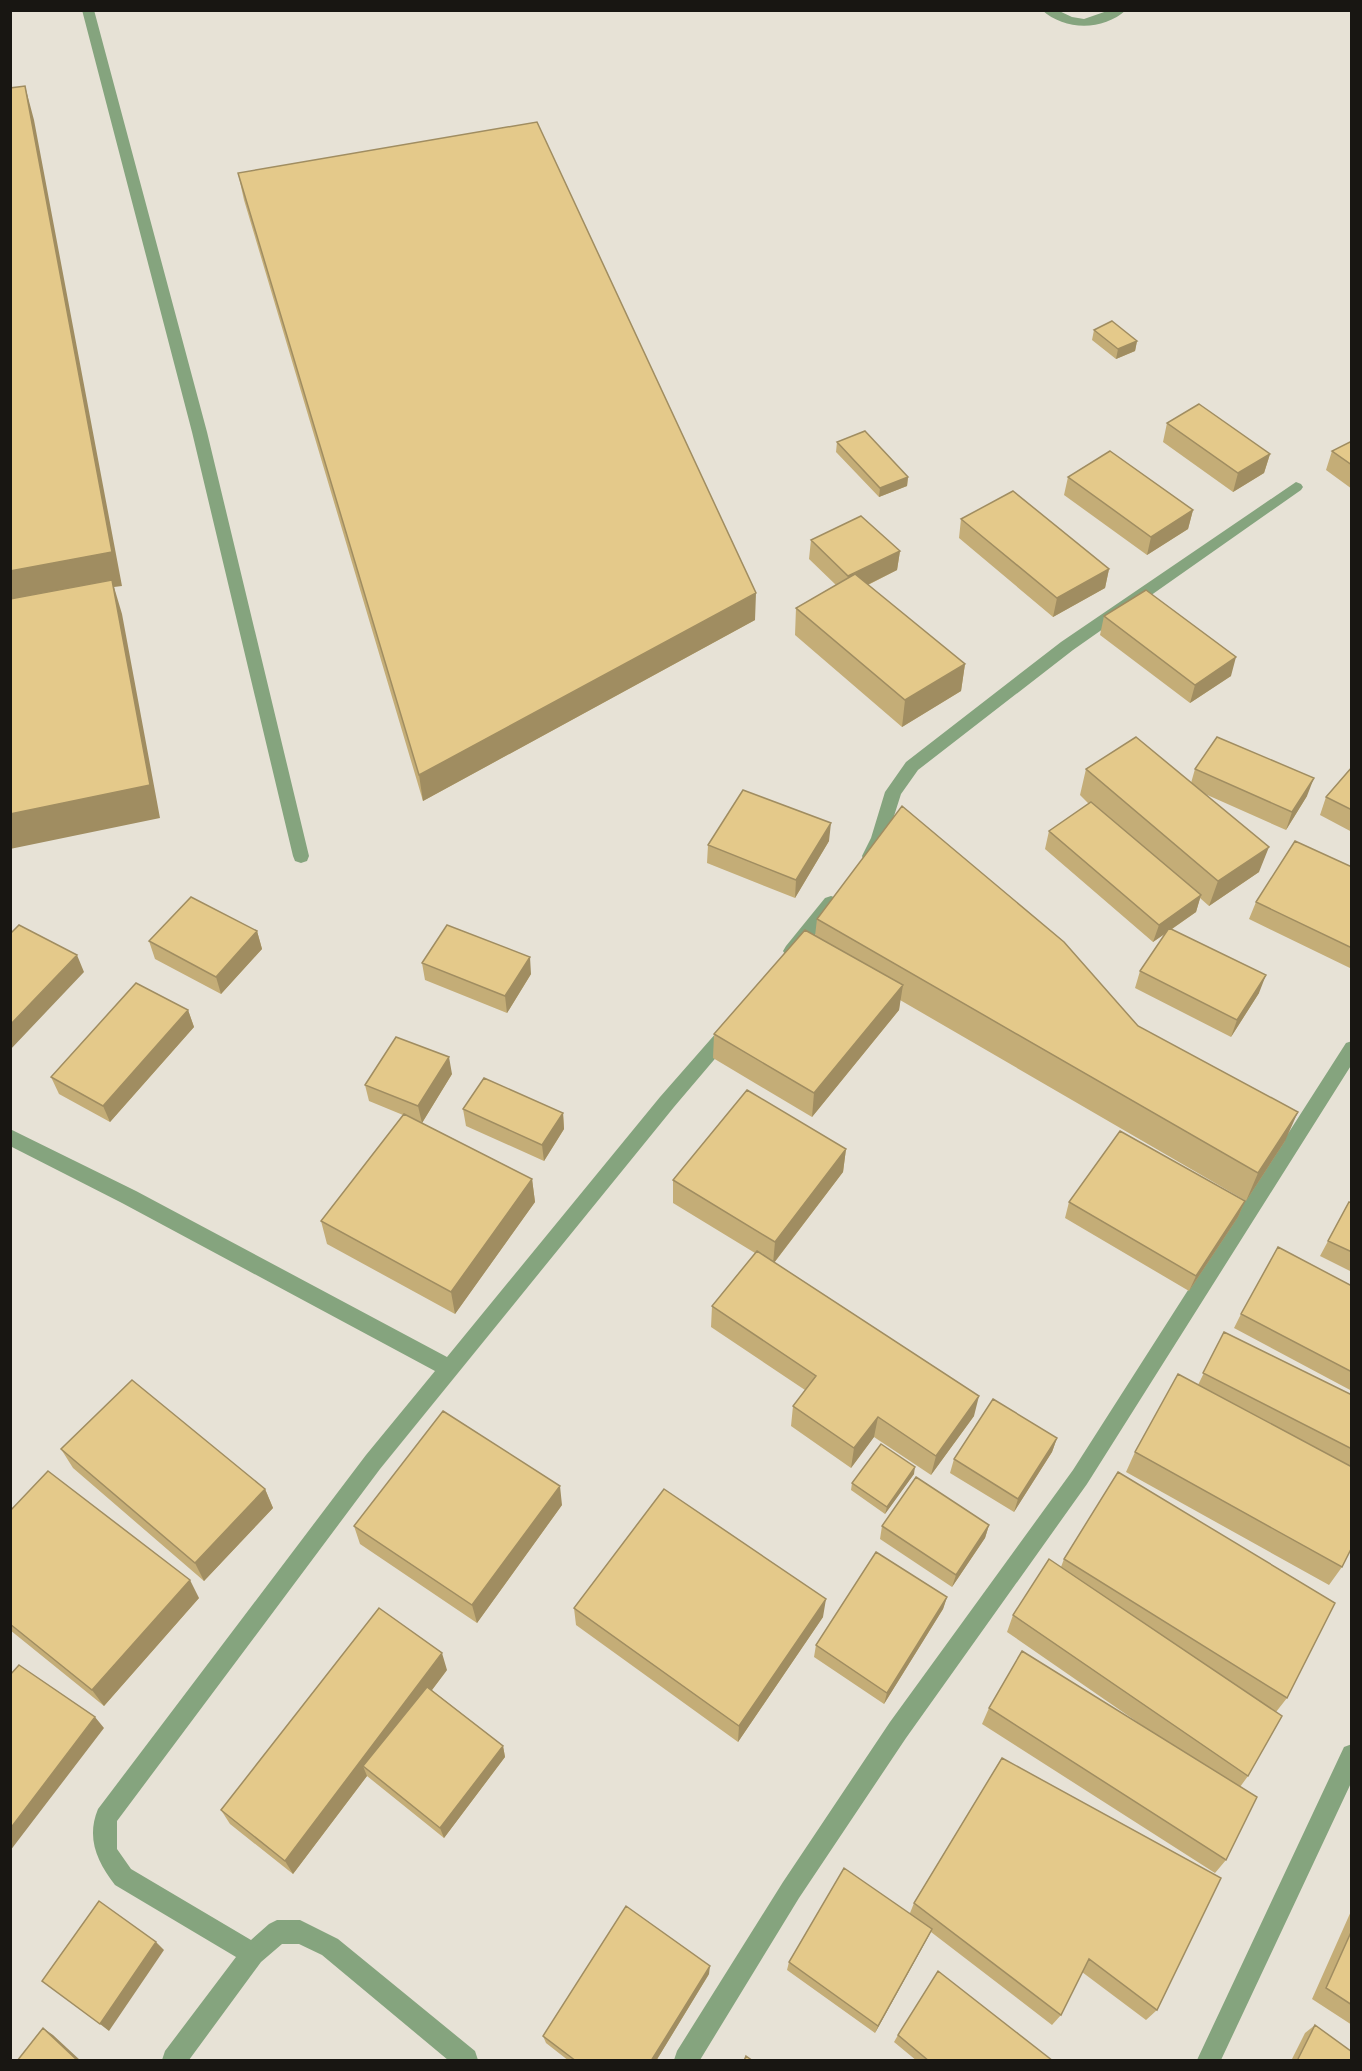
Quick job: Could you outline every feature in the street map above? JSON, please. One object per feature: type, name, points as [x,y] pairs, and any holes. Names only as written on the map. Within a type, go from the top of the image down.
[{"type":"street","points":[[88,10],[139,192],[224,528],[301,856]]},
{"type":"street","points":[[1048,10],[1061,18],[1089,24],[1103,20],[1120,10]]},
{"type":"street","points":[[858,870],[872,853],[879,838],[893,792],[912,766],[1067,646],[1296,487]]},
{"type":"street","points":[[778,969],[844,888]]},
{"type":"street","points":[[253,1954],[123,1877],[112,1864],[102,1842],[106,1817],[374,1462],[667,1102],[743,1014]]},
{"type":"street","points":[[686,2061],[791,1890],[898,1730],[1080,1477],[1352,1048]]},
{"type":"street","points":[[10,1137],[129,1197],[449,1368]]},
{"type":"street","points":[[1209,2061],[1352,1755]]},
{"type":"street","points":[[174,2061],[253,1954],[277,1932],[300,1932],[330,1947],[466,2061]]},
{"type":"building","points":[[25,86],[112,552],[10,571],[10,88]]},
{"type":"building","points":[[537,122],[756,593],[419,775],[238,173]]},
{"type":"building","points":[[1112,321],[1137,341],[1118,349],[1094,330]]},
{"type":"building","points":[[1199,404],[1270,454],[1238,473],[1167,423]]},
{"type":"building","points":[[865,431],[908,477],[880,488],[837,442]]},
{"type":"building","points":[[1352,441],[1352,465],[1332,451]]},
{"type":"building","points":[[1110,451],[1193,510],[1151,537],[1068,477]]},
{"type":"building","points":[[1013,491],[1109,569],[1057,598],[961,519]]},
{"type":"building","points":[[861,516],[900,551],[848,576],[811,540]]},
{"type":"building","points":[[855,574],[965,664],[905,700],[796,608]]},
{"type":"building","points":[[112,580],[150,785],[10,814],[10,599]]},
{"type":"building","points":[[1146,590],[1236,657],[1195,685],[1104,616]]},
{"type":"building","points":[[1136,737],[1269,847],[1218,881],[1086,769]]},
{"type":"building","points":[[1217,737],[1314,778],[1292,812],[1195,769]]},
{"type":"building","points":[[1352,767],[1352,810],[1326,797]]},
{"type":"building","points":[[743,790],[831,823],[796,880],[708,845]]},
{"type":"building","points":[[1091,802],[1201,895],[1159,925],[1049,831]]},
{"type":"building","points":[[902,806],[1064,942],[1138,1026],[1298,1112],[1258,1173],[817,919]]},
{"type":"building","points":[[1295,841],[1352,867],[1352,948],[1256,902]]},
{"type":"building","points":[[191,897],[257,931],[216,977],[149,941]]},
{"type":"building","points":[[19,925],[77,955],[10,1025],[10,934]]},
{"type":"building","points":[[447,925],[530,957],[505,996],[422,963]]},
{"type":"building","points":[[1169,928],[1266,975],[1237,1020],[1140,971]]},
{"type":"building","points":[[805,930],[903,985],[814,1093],[714,1034]]},
{"type":"building","points":[[136,983],[188,1010],[103,1106],[51,1077]]},
{"type":"building","points":[[396,1037],[449,1057],[418,1106],[365,1085]]},
{"type":"building","points":[[484,1078],[563,1113],[542,1145],[463,1109]]},
{"type":"building","points":[[747,1090],[846,1149],[775,1242],[673,1180]]},
{"type":"building","points":[[404,1114],[532,1179],[451,1292],[321,1221]]},
{"type":"building","points":[[1120,1131],[1245,1201],[1196,1276],[1069,1202]]},
{"type":"building","points":[[1349,1202],[1352,1203],[1352,1252],[1328,1241]]},
{"type":"building","points":[[1278,1247],[1352,1286],[1352,1372],[1241,1314]]},
{"type":"building","points":[[757,1251],[979,1396],[936,1456],[878,1417],[854,1448],[793,1406],[816,1376],[712,1306]]},
{"type":"building","points":[[1224,1332],[1352,1395],[1352,1449],[1203,1373]]},
{"type":"building","points":[[1178,1374],[1352,1467],[1352,1547],[1342,1567],[1135,1452]]},
{"type":"building","points":[[132,1380],[265,1489],[195,1563],[61,1449]]},
{"type":"building","points":[[993,1399],[1057,1438],[1018,1499],[954,1459]]},
{"type":"building","points":[[443,1411],[560,1486],[472,1605],[354,1526]]},
{"type":"building","points":[[881,1444],[915,1467],[887,1507],[852,1483]]},
{"type":"building","points":[[48,1471],[190,1580],[92,1690],[10,1624],[10,1511]]},
{"type":"building","points":[[1118,1472],[1335,1603],[1287,1698],[1064,1559]]},
{"type":"building","points":[[916,1477],[989,1525],[956,1575],[882,1526]]},
{"type":"building","points":[[664,1489],[826,1599],[739,1726],[574,1608]]},
{"type":"building","points":[[876,1552],[947,1597],[887,1693],[816,1645]]},
{"type":"building","points":[[1049,1559],[1282,1716],[1248,1776],[1013,1615]]},
{"type":"building","points":[[379,1608],[442,1653],[285,1861],[221,1810]]},
{"type":"building","points":[[1022,1651],[1257,1797],[1226,1860],[989,1708]]},
{"type":"building","points":[[19,1665],[95,1717],[10,1829],[10,1675]]},
{"type":"building","points":[[427,1687],[503,1746],[440,1828],[363,1766]]},
{"type":"building","points":[[1002,1758],[1221,1878],[1157,2010],[1089,1959],[1061,2015],[914,1903]]},
{"type":"building","points":[[844,1868],[932,1929],[878,2026],[789,1962]]},
{"type":"building","points":[[99,1901],[156,1942],[100,2024],[42,1981]]},
{"type":"building","points":[[626,1906],[710,1966],[651,2061],[576,2061],[543,2036]]},
{"type":"building","points":[[1352,1930],[1352,2005],[1326,1988]]},
{"type":"building","points":[[938,1971],[1053,2061],[929,2061],[898,2035]]},
{"type":"building","points":[[1315,2025],[1352,2052],[1352,2061],[1297,2061]]},
{"type":"building","points":[[43,2028],[78,2061],[17,2061]]}]
